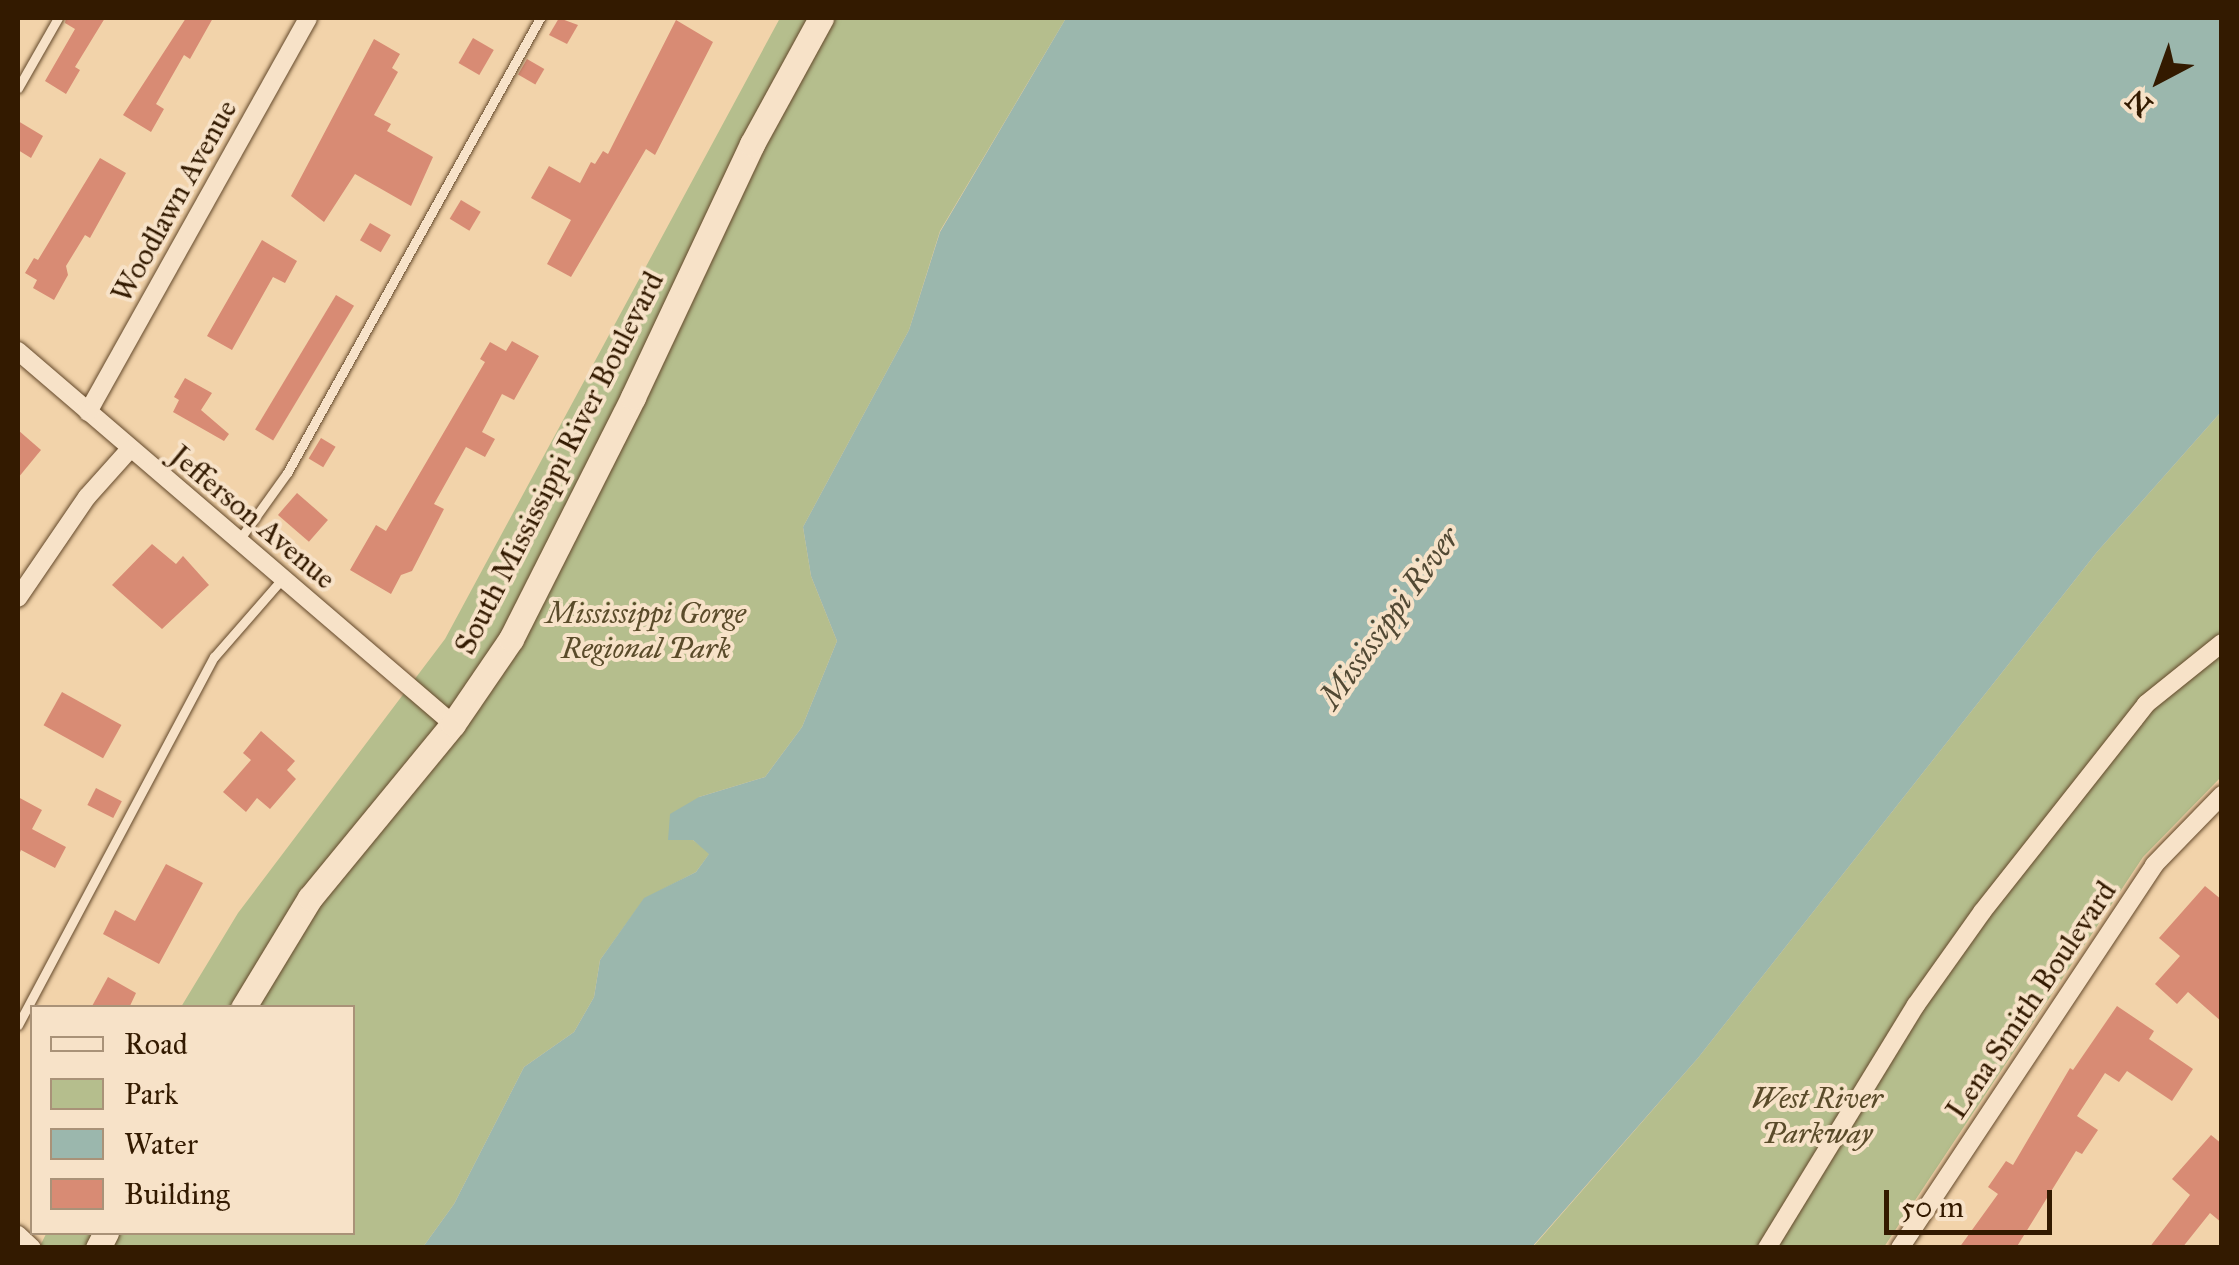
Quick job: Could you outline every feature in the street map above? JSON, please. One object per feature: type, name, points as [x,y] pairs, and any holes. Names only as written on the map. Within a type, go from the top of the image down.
[{"type":"street","name":"Woodlawn Avenue","points":[[88,412],[308,18]]},
{"type":"street","name":"South Mississippi River Boulevard","points":[[245,1005],[310,898],[453,724],[511,638],[633,397],[752,144],[820,18]]},
{"type":"street","name":"Jefferson Avenue","points":[[18,352],[453,724]]},
{"type":"street","points":[[18,598],[87,497],[130,449]]},
{"type":"street","points":[[1767,1248],[1916,1006],[1982,912],[2146,704],[2222,643]]},
{"type":"street","name":"Lena Smith Boulevard","points":[[1900,1248],[2154,865],[2222,795]]},
{"type":"street","points":[[18,1235],[32,1248]]},
{"type":"lane","points":[[18,88],[58,18]]},
{"type":"lane","points":[[239,540],[287,473],[540,18]]},
{"type":"lane","points":[[18,1025],[214,657],[283,578]]},
{"type":"green space","name":"Mississippi Gorge Regional Park","points":[[780,18],[1066,18],[940,231],[909,330],[803,527],[811,576],[837,641],[802,727],[765,777],[699,797],[693,840],[710,853],[696,872],[644,899],[600,960],[594,997],[574,1032],[524,1067],[454,1204],[423,1247],[39,1248],[46,1235],[355,1235],[355,1005],[182,1005],[238,913],[445,639]]},
{"type":"green space","name":"West River Parkway","points":[[2221,412],[2221,777],[2143,857],[1884,1247],[1532,1248],[1698,1058],[2097,552]]},
{"type":"water","name":"Mississippi River","points":[[1066,18],[2221,18],[2221,412],[2097,552],[1698,1058],[1532,1247],[423,1247],[454,1204],[524,1067],[574,1032],[594,997],[600,960],[644,898],[696,872],[709,854],[693,840],[668,840],[670,814],[699,797],[765,777],[802,727],[837,641],[811,576],[803,527],[909,330],[940,232]]},
{"type":"building","points":[[66,18],[105,18],[75,67],[80,70],[66,94],[45,81],[75,29],[65,23]]},
{"type":"building","points":[[186,18],[213,18],[190,59],[184,55],[156,104],[164,109],[151,132],[123,115]]},
{"type":"building","points":[[559,18],[578,25],[567,44],[549,35]]},
{"type":"building","points":[[676,20],[713,42],[655,155],[646,149],[571,277],[547,264],[571,220],[531,198],[549,166],[580,183],[591,162],[595,164],[603,151],[608,154]]},
{"type":"building","points":[[473,38],[494,50],[479,75],[458,63]]},
{"type":"building","points":[[374,39],[400,54],[392,68],[398,72],[374,115],[391,124],[387,131],[433,157],[411,206],[355,174],[324,222],[291,196]]},
{"type":"building","points":[[527,59],[544,69],[535,85],[518,75]]},
{"type":"building","points":[[18,121],[43,136],[31,158],[18,150]]},
{"type":"building","points":[[100,158],[126,173],[90,238],[85,235],[66,266],[68,275],[54,300],[33,288],[37,280],[25,273],[34,258],[38,260]]},
{"type":"building","points":[[461,200],[481,212],[469,231],[450,219]]},
{"type":"building","points":[[370,223],[391,235],[381,252],[360,240]]},
{"type":"building","points":[[262,240],[297,261],[285,283],[273,277],[232,350],[207,336]]},
{"type":"building","points":[[336,295],[354,306],[273,440],[255,430]]},
{"type":"building","points":[[512,341],[539,356],[514,400],[502,394],[482,432],[495,439],[485,457],[466,447],[434,504],[444,509],[412,571],[401,575],[391,594],[350,570],[376,525],[386,531],[485,362],[480,359],[490,342],[506,351]]},
{"type":"building","points":[[185,378],[212,393],[201,410],[229,434],[224,441],[173,412],[179,400],[174,397]]},
{"type":"building","points":[[18,430],[41,450],[18,478]]},
{"type":"building","points":[[321,438],[336,447],[323,467],[309,459]]},
{"type":"building","points":[[297,493],[328,520],[309,542],[278,515]]},
{"type":"building","points":[[152,544],[176,564],[183,556],[209,585],[162,629],[112,585]]},
{"type":"building","points":[[62,692],[121,725],[103,758],[44,725]]},
{"type":"building","points":[[261,731],[295,761],[287,770],[296,779],[270,809],[257,798],[246,812],[223,792],[251,760],[243,753]]},
{"type":"building","points":[[96,788],[122,801],[113,818],[87,805]]},
{"type":"building","points":[[18,797],[42,810],[32,829],[66,847],[55,868],[21,850],[18,857]]},
{"type":"building","points":[[166,864],[203,883],[159,964],[103,934],[115,910],[135,921]]},
{"type":"building","points":[[2205,886],[2222,900],[2222,1022],[2188,992],[2177,1004],[2155,984],[2180,956],[2159,938]]},
{"type":"building","points":[[108,977],[136,993],[130,1005],[93,1005]]},
{"type":"building","points":[[2117,1006],[2154,1031],[2149,1039],[2193,1069],[2172,1101],[2127,1071],[2119,1082],[2105,1073],[2077,1116],[2098,1130],[2082,1154],[2076,1151],[2016,1248],[1959,1248],[1998,1194],[1988,1187],[2006,1161],[2013,1165],[2070,1068],[2073,1070]]},
{"type":"building","points":[[2211,1135],[2222,1144],[2222,1223],[2210,1213],[2182,1248],[2149,1248],[2190,1195],[2172,1179]]}]
